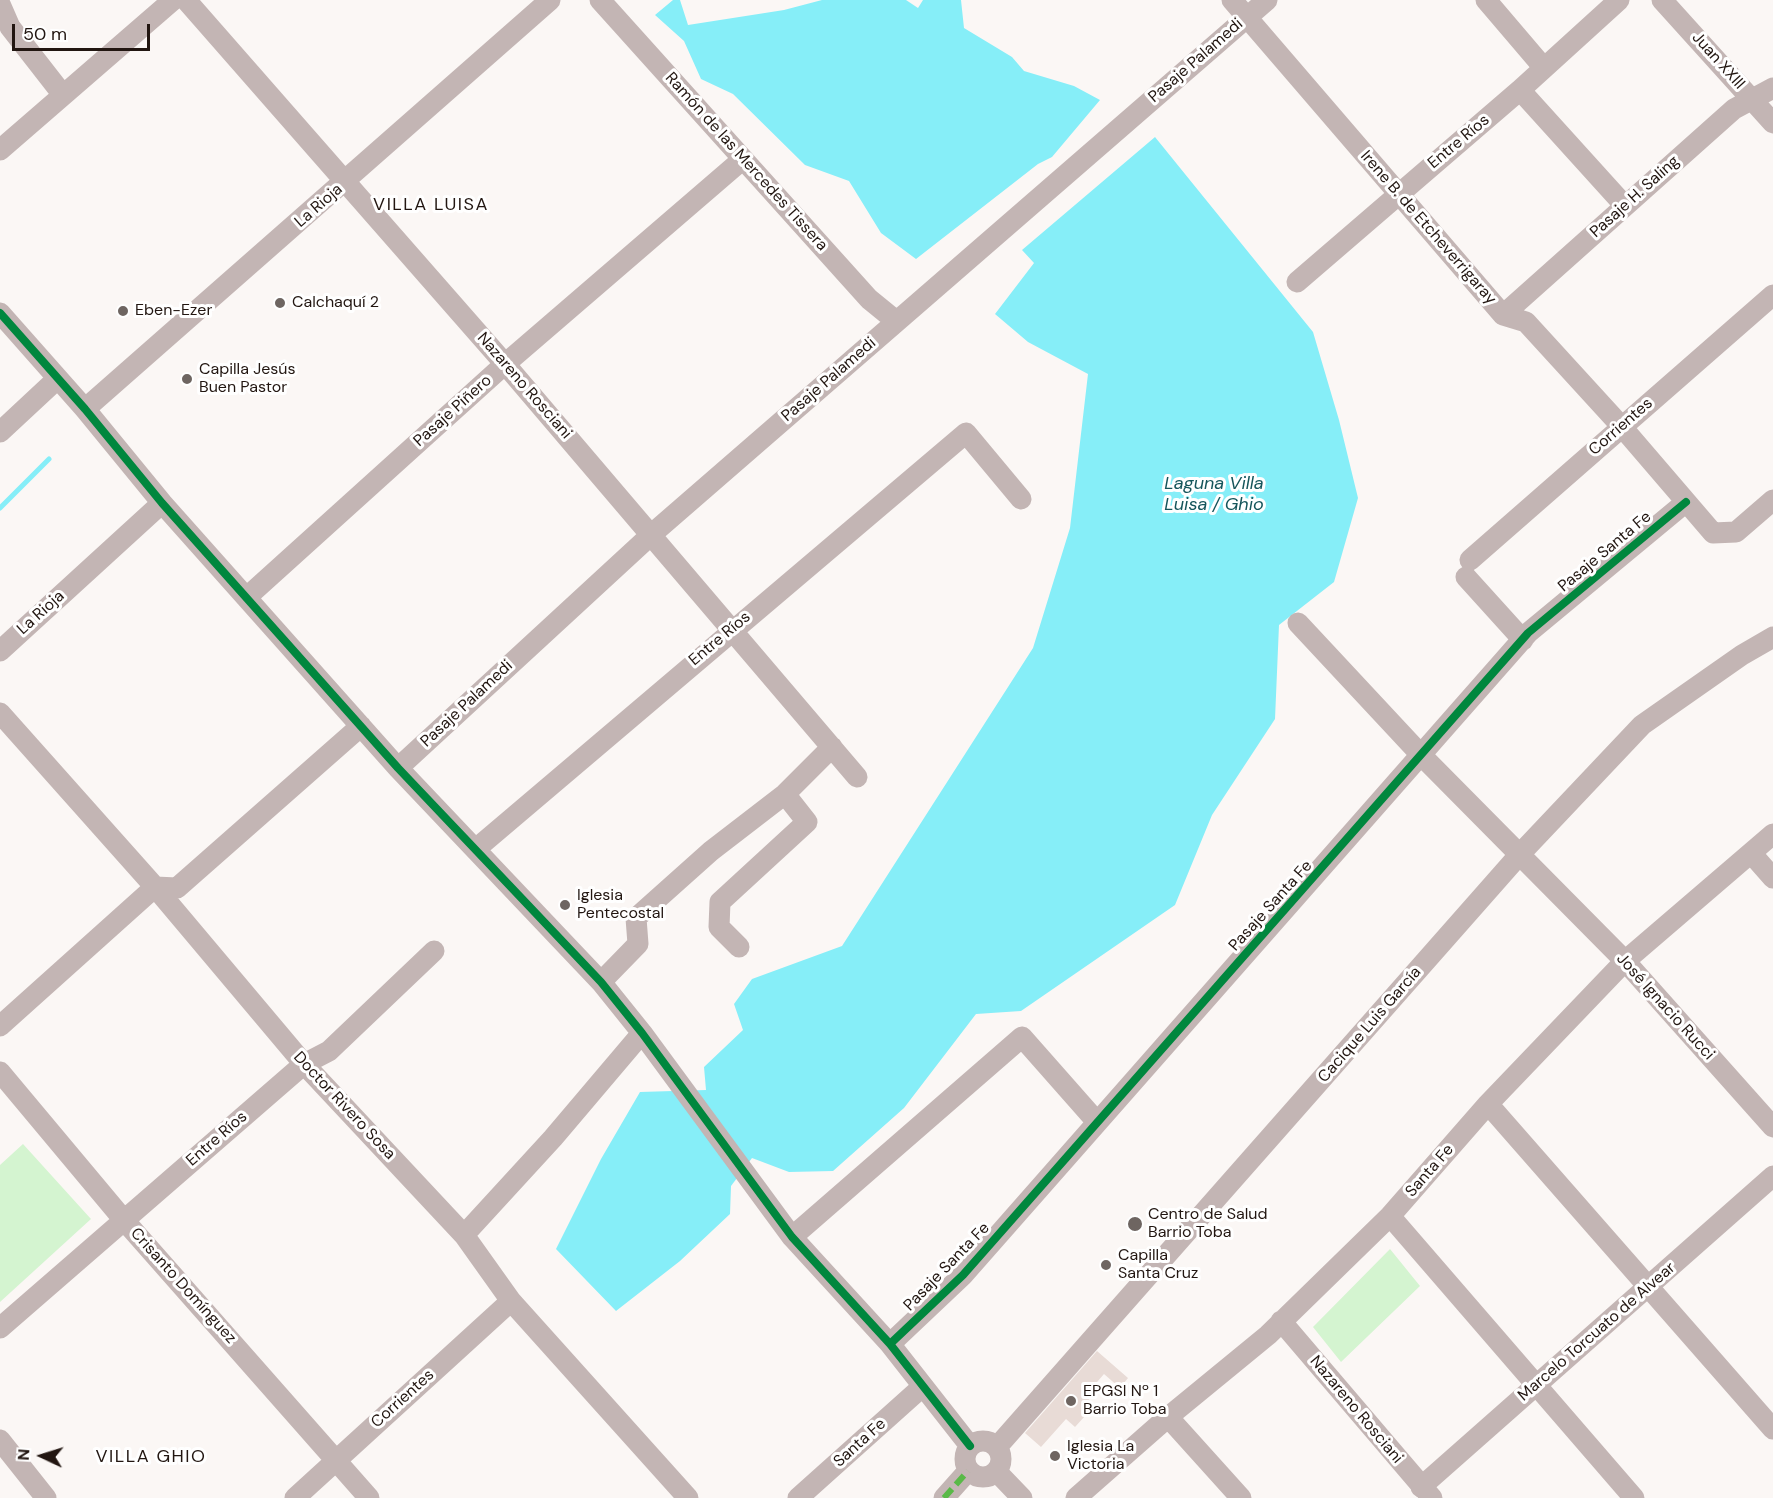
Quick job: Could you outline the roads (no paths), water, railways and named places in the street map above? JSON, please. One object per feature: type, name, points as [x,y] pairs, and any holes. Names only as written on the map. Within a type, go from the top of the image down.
[{"type":"street","points":[[0,150],[173,0]]},
{"type":"street","name":"Nazareno Rosciani","points":[[186,0],[652,534],[857,777]]},
{"type":"street","name":"La Rioja","points":[[85,410],[550,0]]},
{"type":"street","name":"Ramón de las Mercedes Tissera","points":[[600,0],[868,299],[896,321]]},
{"type":"street","name":"Irene B. de Etcheverrigaray","points":[[1232,0],[1503,315],[1526,322],[1622,427],[1713,533],[1736,531],[1773,500]]},
{"type":"street","name":"Pasaje Palamedi","points":[[398,768],[652,534],[1267,0]]},
{"type":"street","points":[[1486,0],[1544,69]]},
{"type":"street","name":"Entre Ríos","points":[[1297,282],[1544,69],[1619,0]]},
{"type":"street","name":"Juan XXIII","points":[[1662,0],[1773,123]]},
{"type":"street","points":[[0,4],[10,27],[63,95]]},
{"type":"street","name":"Pasaje H. Saling","points":[[1503,315],[1734,109],[1773,88]]},
{"type":"street","points":[[1520,90],[1625,206]]},
{"type":"street","name":"Pasaje Piñero","points":[[247,597],[505,364],[743,159]]},
{"type":"street","name":"Corrientes","points":[[1523,640],[1468,568],[1622,427],[1773,295]]},
{"type":"street","points":[[0,313],[162,503],[398,768],[477,848],[602,982],[642,1032],[792,1237],[890,1344],[970,1446]]},
{"type":"street","points":[[0,432],[57,379]]},
{"type":"street","name":"Entre Ríos","points":[[477,848],[732,629],[966,433],[1022,499]]},
{"type":"street","name":"Pasaje Santa Fe","points":[[890,1344],[963,1275],[1523,640],[1686,501]]},
{"type":"street","name":"La Rioja","points":[[0,651],[162,503]]},
{"type":"street","points":[[1298,623],[1422,756],[1520,855]]},
{"type":"street","name":"Cacique Luis García","points":[[998,1447],[1520,855],[1642,725],[1742,655],[1773,637]]},
{"type":"street","name":"Doctor Rivero Sosa","points":[[0,713],[155,887],[304,1064],[464,1235],[511,1301],[688,1498]]},
{"type":"street","points":[[0,1026],[155,887],[177,888],[361,726]]},
{"type":"street","points":[[602,982],[638,944],[636,918],[711,851],[785,794],[832,747]]},
{"type":"street","points":[[739,948],[719,927],[720,902],[807,822],[785,794]]},
{"type":"street","name":"Santa Fe","points":[[1076,1498],[1168,1417],[1268,1335],[1390,1216],[1488,1104],[1625,961],[1773,834]]},
{"type":"street","points":[[1751,853],[1773,879]]},
{"type":"street","name":"José Ignacio Rucci","points":[[1520,855],[1625,961],[1773,1127]]},
{"type":"street","name":"Entre Ríos","points":[[0,1328],[304,1064],[329,1051],[434,951]]},
{"type":"street","points":[[464,1235],[553,1138],[642,1032]]},
{"type":"street","points":[[792,1237],[1022,1037],[1097,1122]]},
{"type":"street","name":"Crisanto Domínguez","points":[[0,1072],[123,1219],[369,1498]]},
{"type":"street","points":[[1488,1104],[1773,1429]]},
{"type":"street","name":"Marcelo Torcuato de Alvear","points":[[1426,1493],[1538,1384],[1773,1176]]},
{"type":"street","points":[[1390,1216],[1538,1384],[1634,1498]]},
{"type":"street","name":"Corrientes","points":[[295,1498],[511,1301]]},
{"type":"street","name":"Nazareno Rosciani","points":[[1281,1321],[1426,1493]]},
{"type":"street","name":"Santa Fe","points":[[798,1498],[922,1387]]},
{"type":"street","points":[[1168,1417],[1240,1498]]},
{"type":"street","points":[[0,1440],[46,1498]]},
{"type":"street","points":[[979,1441],[989,1441],[998,1447],[1002,1460],[997,1472],[988,1478],[977,1477],[969,1471],[965,1463],[965,1454],[970,1446],[979,1441]]},
{"type":"street","points":[[944,1498],[969,1471]]},
{"type":"street","points":[[997,1472],[1022,1498]]},
{"type":"water","points":[[673,0],[680,0],[688,25],[784,10],[822,0],[906,0],[918,8],[923,0],[961,0],[964,28],[1012,57],[1024,71],[1074,86],[1100,100],[1052,157],[1038,164],[916,259],[881,233],[849,181],[805,165],[733,94],[701,79],[684,41],[655,15]]},
{"type":"water","name":"Laguna Villa Luisa / Ghio","points":[[1155,137],[1313,332],[1339,420],[1358,498],[1334,582],[1279,625],[1275,719],[1212,815],[1175,905],[1021,1011],[976,1014],[904,1108],[833,1171],[789,1172],[752,1158],[731,1186],[730,1214],[680,1261],[616,1311],[556,1249],[601,1159],[640,1092],[706,1090],[704,1067],[743,1030],[734,1004],[752,979],[842,946],[1033,648],[1070,528],[1088,374],[1028,342],[995,314],[1034,263],[1022,250]]},
{"type":"waterway","points":[[0,508],[49,459]]},
{"type":"place","name":"Calchaquí 2","points":[[280,303]]},
{"type":"place","name":"Eben-Ezer","points":[[123,311]]},
{"type":"place","name":"Capilla Jesús Buen Pastor","points":[[187,379]]},
{"type":"place","name":"Iglesia Pentecostal","points":[[565,905]]},
{"type":"place","name":"Centro de Salud Barrio Toba","points":[[1135,1224]]},
{"type":"place","name":"Capilla Santa Cruz","points":[[1106,1265]]},
{"type":"place","name":"EPGSI Nº 1 Barrio Toba","points":[[1071,1401]]},
{"type":"place","name":"Iglesia La Victoria","points":[[1055,1456]]},
{"type":"district","name":"VILLA LUISA","points":[[431,205]]},
{"type":"district","name":"VILLA GHIO","points":[[151,1457]]}]
